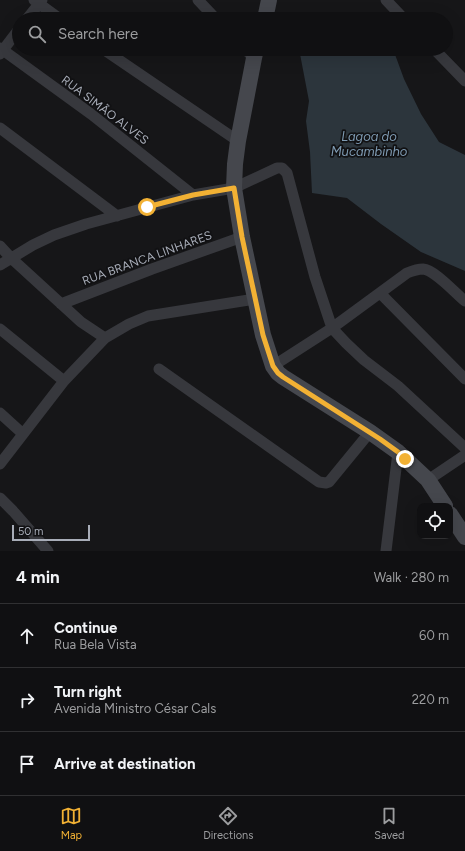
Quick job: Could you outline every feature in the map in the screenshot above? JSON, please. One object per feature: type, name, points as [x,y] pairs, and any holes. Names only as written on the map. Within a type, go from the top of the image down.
[{"type":"main road","points":[[266,12],[269,0]]},
{"type":"main road","points":[[251,56],[238,141],[234,188],[242,237],[255,299],[263,335],[273,366],[283,377],[370,432],[398,452],[428,480],[443,503]]},
{"type":"main road","points":[[453,519],[465,537]]},
{"type":"street","points":[[198,0],[209,12]]},
{"type":"street","points":[[386,0],[397,12]]},
{"type":"street","points":[[31,12],[38,1],[51,12]]},
{"type":"street","points":[[1,51],[12,38]]},
{"type":"street","name":"RUA SIMÃO ALVES","points":[[1,51],[91,114],[193,195]]},
{"type":"street","points":[[113,56],[238,141]]},
{"type":"street","points":[[441,56],[465,81]]},
{"type":"street","points":[[0,128],[117,216]]},
{"type":"street","points":[[0,265],[33,245],[54,235],[86,224],[193,195],[234,188],[280,167],[288,173],[314,277],[332,328],[364,360],[398,386],[465,448]]},
{"type":"street","name":"RUA BRANCA LINHARES","points":[[61,304],[152,269],[242,237]]},
{"type":"street","points":[[0,246],[10,258],[81,322],[105,338]]},
{"type":"street","points":[[273,366],[332,328],[407,273],[418,269],[432,272],[465,301]]},
{"type":"street","points":[[380,293],[465,379]]},
{"type":"street","points":[[0,464],[64,381],[105,338],[129,324],[148,316],[255,299]]},
{"type":"street","points":[[0,329],[64,381]]},
{"type":"street","points":[[158,369],[319,482],[329,482],[370,432]]},
{"type":"street","points":[[0,413],[23,434]]},
{"type":"street","points":[[386,551],[398,452]]},
{"type":"street","points":[[428,480],[465,455]]},
{"type":"street","points":[[0,498],[48,551]]},
{"type":"water","name":"Lagoa do Mucambinho","points":[[300,56],[396,56],[404,79],[421,114],[439,142],[465,155],[465,271],[421,252],[347,198],[312,193],[310,152],[306,121],[309,101]]},
{"type":"route","points":[[147,207],[193,195],[234,188],[242,237],[263,335],[275,370],[283,377],[380,439],[405,459]]}]
